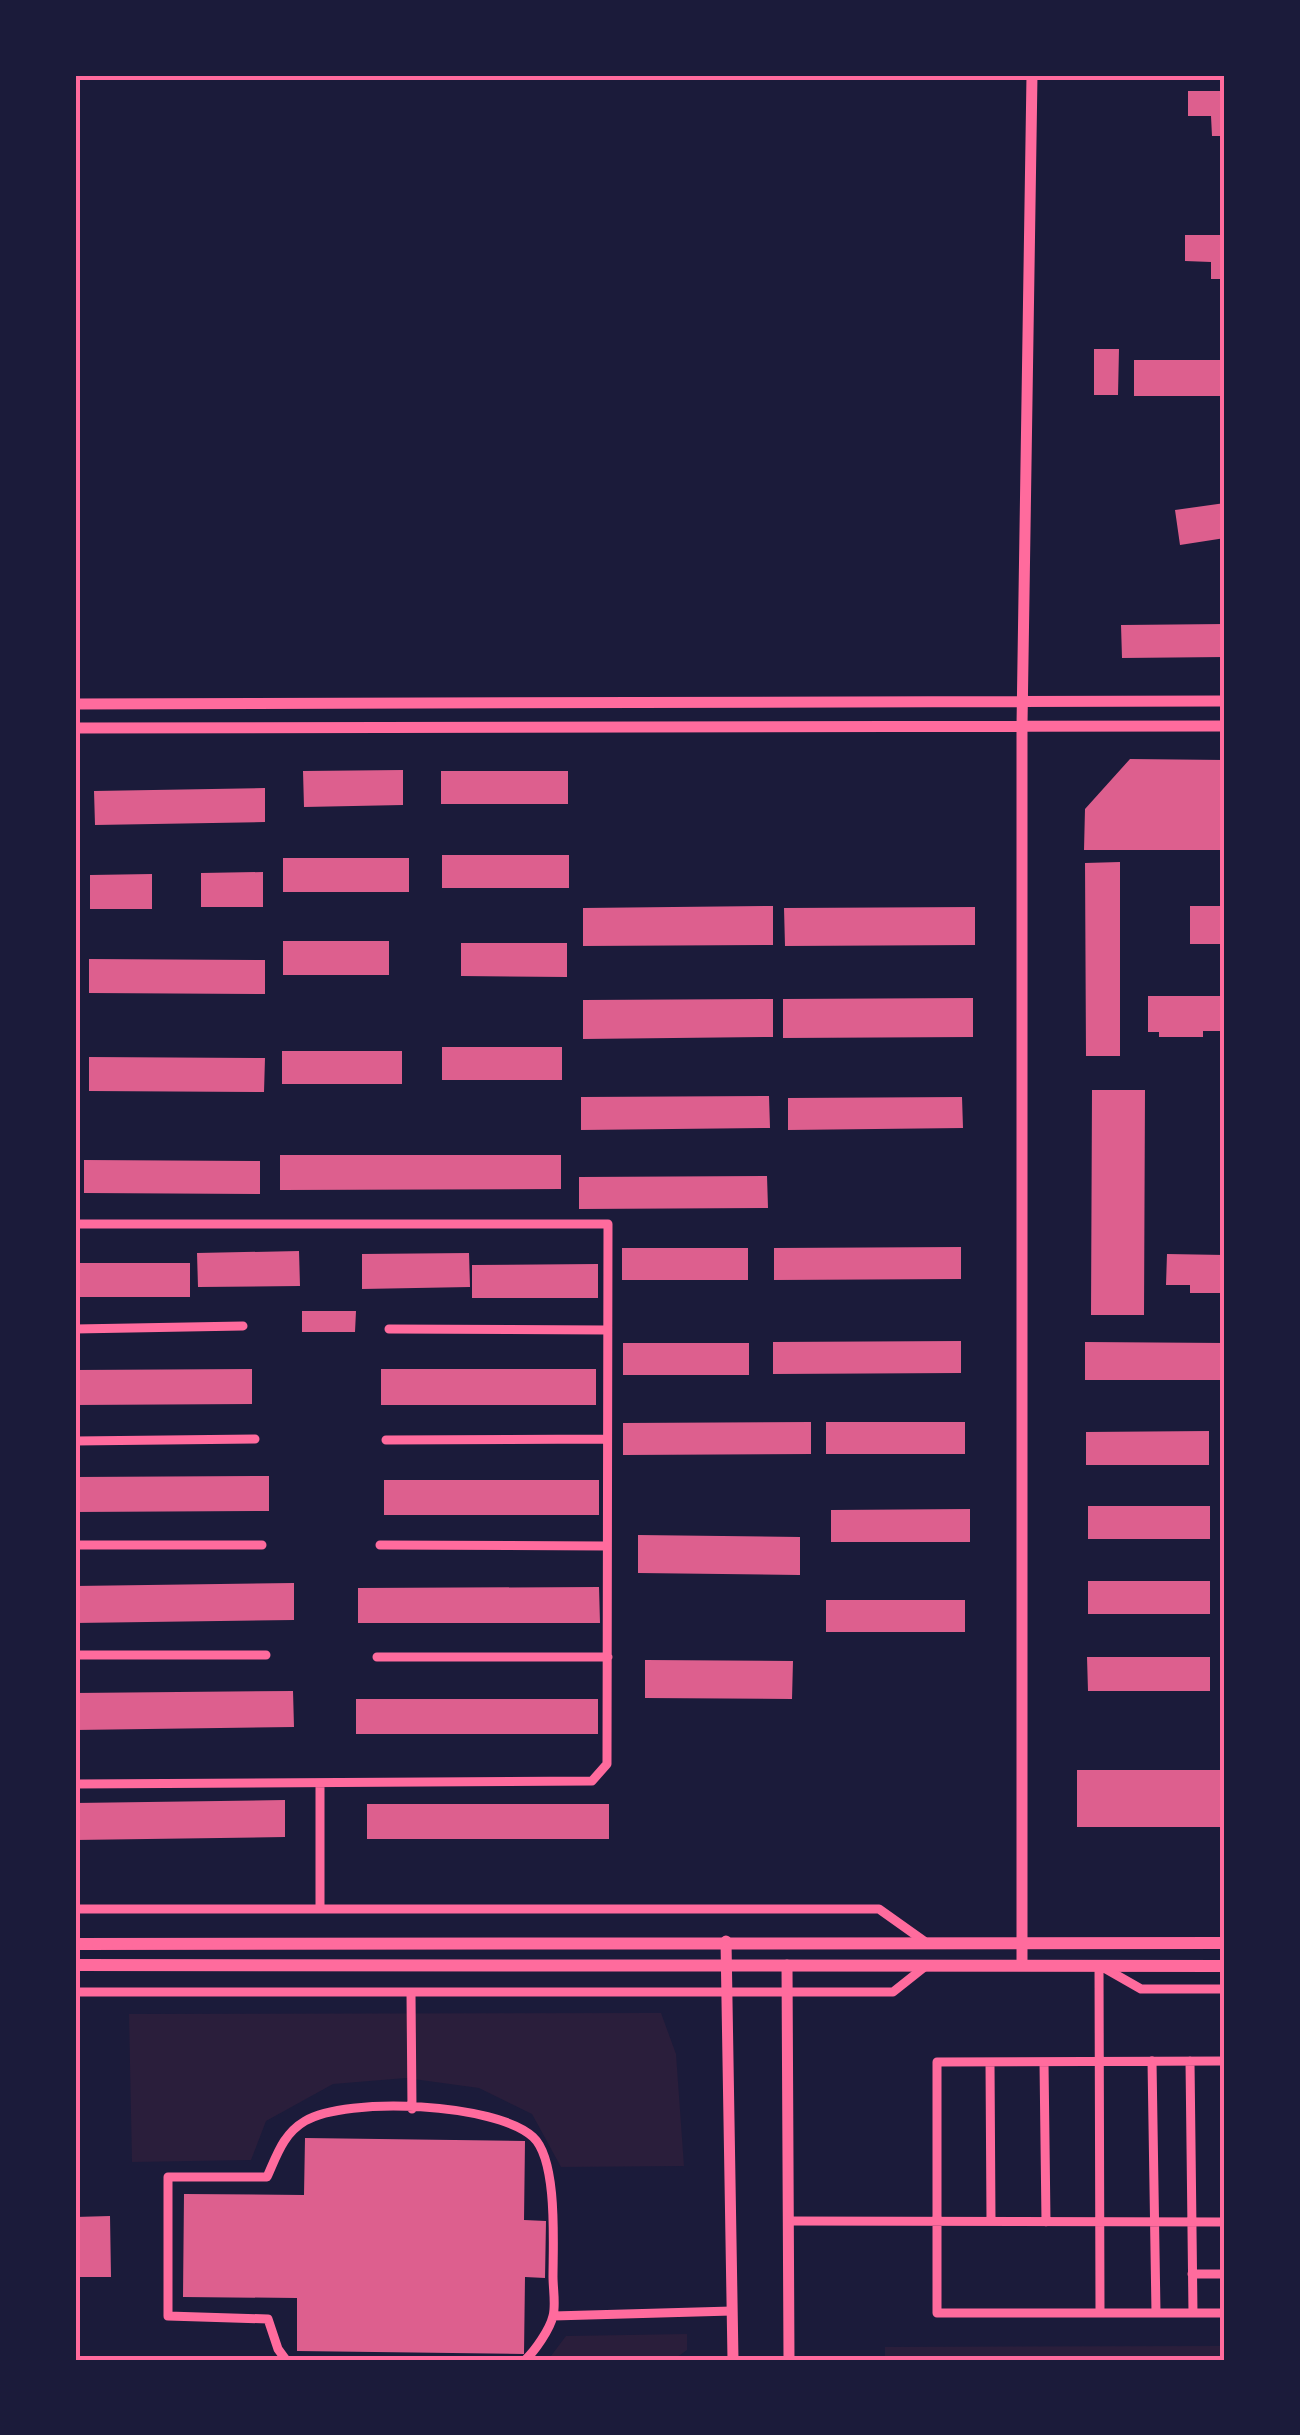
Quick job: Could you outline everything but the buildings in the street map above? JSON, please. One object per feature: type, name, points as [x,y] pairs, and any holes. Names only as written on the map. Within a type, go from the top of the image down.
[{"type":"main road","points":[[75,1944],[1223,1941]]},
{"type":"main road","points":[[75,1965],[1225,1966]]},
{"type":"street","points":[[1022,1964],[1022,724],[1032,75]]},
{"type":"street","points":[[75,704],[1225,701]]},
{"type":"street","points":[[75,728],[1225,726]]},
{"type":"street","points":[[75,1224],[608,1224],[607,1764],[592,1781],[75,1784]]},
{"type":"street","points":[[75,1329],[243,1326]]},
{"type":"street","points":[[389,1329],[607,1330]]},
{"type":"street","points":[[75,1442],[254,1439]]},
{"type":"street","points":[[386,1440],[608,1440]]},
{"type":"street","points":[[75,1545],[262,1545]]},
{"type":"street","points":[[380,1545],[607,1546]]},
{"type":"street","points":[[75,1656],[266,1655]]},
{"type":"street","points":[[377,1656],[608,1657]]},
{"type":"street","points":[[320,1783],[320,1910]]},
{"type":"street","points":[[75,1910],[879,1910],[924,1940]]},
{"type":"street","points":[[726,1941],[732,2360]]},
{"type":"street","points":[[787,1965],[790,2360]]},
{"type":"street","points":[[75,1992],[893,1992],[927,1965]]},
{"type":"street","points":[[1100,2313],[1099,1965],[1141,1989],[1225,1989]]},
{"type":"street","points":[[411,1992],[412,2108]]},
{"type":"street","points":[[1152,2061],[1156,2313]]},
{"type":"street","points":[[1190,2061],[1193,2313]]},
{"type":"street","points":[[1225,2061],[937,2062],[937,2313],[1225,2313]]},
{"type":"street","points":[[990,2062],[991,2221]]},
{"type":"street","points":[[1044,2062],[1046,2222]]},
{"type":"street","points":[[286,2360],[268,2319],[168,2316],[168,2177],[267,2176],[284,2138],[306,2120],[348,2108],[458,2109],[491,2117],[530,2134],[540,2145],[552,2195],[554,2316],[525,2360]]},
{"type":"street","points":[[788,2220],[1225,2222]]},
{"type":"street","points":[[1192,2274],[1225,2274]]},
{"type":"street","points":[[554,2316],[732,2311]]},
{"type":"shaded area","points":[[661,2013],[676,2054],[684,2166],[561,2167],[532,2114],[479,2088],[406,2078],[333,2084],[266,2121],[251,2160],[132,2162],[129,2014]]},
{"type":"shaded area","points":[[687,2334],[687,2350],[673,2360],[548,2360],[566,2336]]},
{"type":"shaded area","points":[[1225,2346],[1225,2360],[885,2360],[885,2347]]}]
